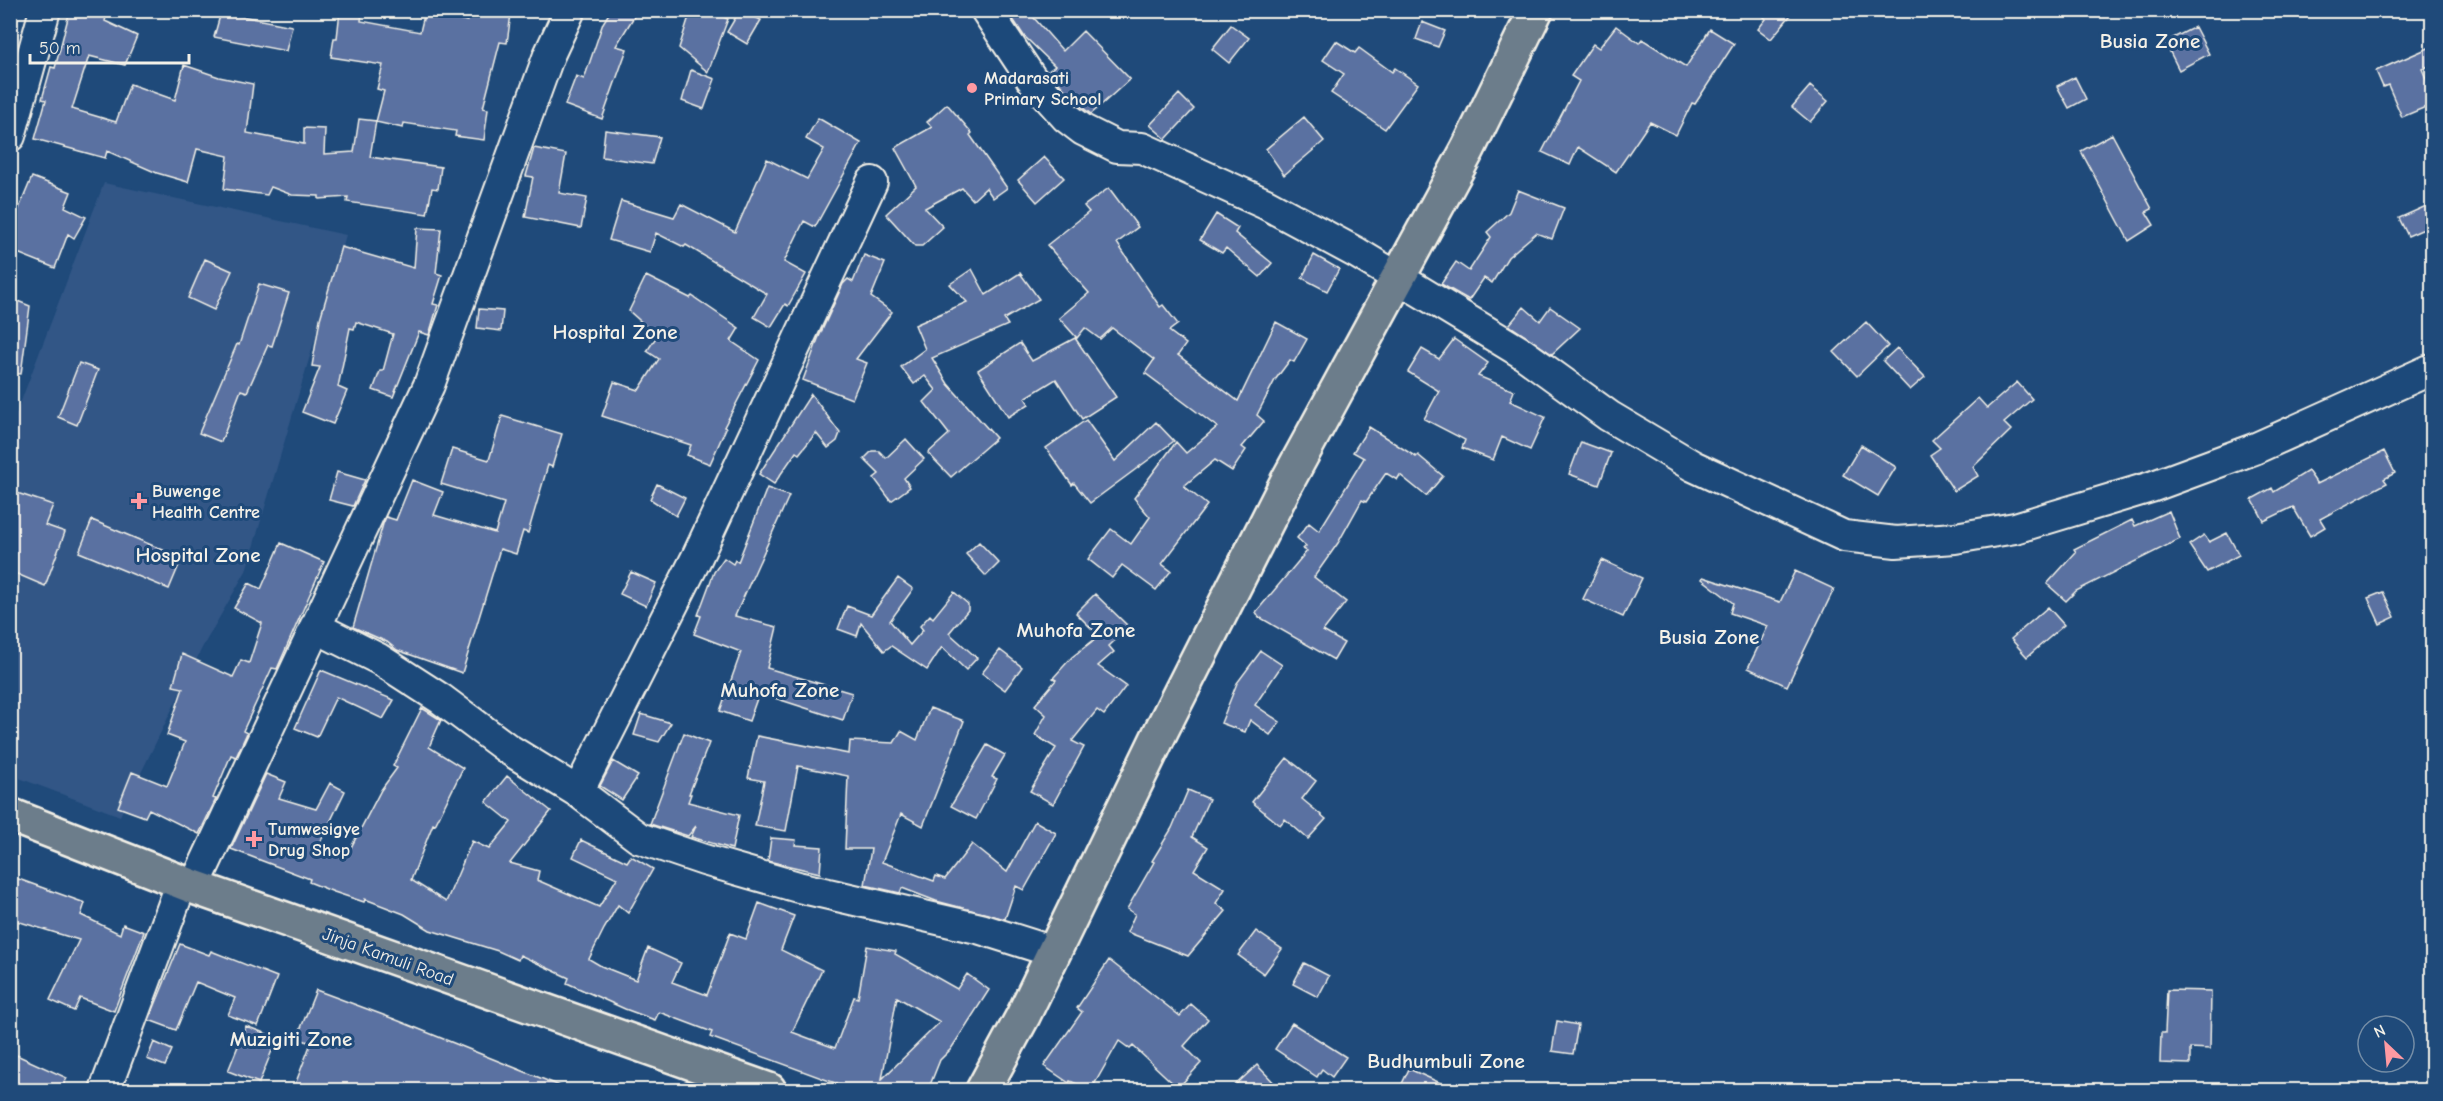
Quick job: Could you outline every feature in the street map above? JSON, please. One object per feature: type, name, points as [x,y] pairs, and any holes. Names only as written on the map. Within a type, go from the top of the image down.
[{"type":"main road","points":[[983,1090],[1282,492],[1468,149],[1536,10]]},
{"type":"main road","name":"Jinja Kamuli Road","points":[[10,815],[188,885],[769,1090]]},
{"type":"street","points":[[10,136],[45,10]]},
{"type":"street","points":[[105,1090],[188,885],[315,627],[429,385],[549,55],[570,10]]},
{"type":"street","points":[[986,10],[1031,78],[1066,117],[1083,130],[1118,147],[1142,148],[1266,204],[1357,253],[1522,353],[1609,416],[1692,466],[1844,536],[1896,542],[1955,538],[2015,528],[2151,488],[2254,449],[2433,369]]},
{"type":"street","points":[[578,792],[697,557],[872,182]]},
{"type":"street","points":[[315,627],[388,665],[441,699],[508,749],[578,792],[639,838],[671,850],[798,887],[981,929],[1054,952]]},
{"type":"shaded area","name":"Buwenge Health Centre","points":[[104,183],[346,235],[246,571],[202,648],[120,816],[11,775],[10,430]]},
{"type":"building","points":[[82,10],[108,10],[105,21],[137,36],[125,65],[89,56],[72,109],[116,122],[130,84],[175,100],[184,65],[219,77],[253,84],[247,133],[304,144],[304,128],[325,129],[324,154],[354,152],[359,119],[376,121],[370,157],[441,167],[438,189],[432,188],[427,214],[347,202],[348,197],[319,199],[319,196],[292,195],[271,187],[267,195],[224,189],[228,156],[197,149],[188,182],[157,173],[107,151],[105,158],[35,139],[46,100],[42,99],[51,67],[55,68],[69,14],[80,17]]},
{"type":"building","points":[[469,10],[511,14],[507,43],[500,42],[483,108],[488,109],[484,140],[455,136],[456,131],[404,123],[403,128],[376,122],[384,91],[377,89],[383,65],[331,57],[334,38],[337,38],[340,11],[362,13],[361,21],[420,32],[425,11],[467,21]]},
{"type":"building","points":[[611,10],[638,10],[616,46],[627,49],[602,119],[565,105],[576,76],[584,79],[603,23]]},
{"type":"building","points":[[691,10],[708,10],[728,19],[708,72],[679,48]]},
{"type":"building","points":[[740,10],[761,20],[747,44],[727,32]]},
{"type":"building","points":[[1007,10],[1027,10],[1063,51],[1083,31],[1130,79],[1091,114],[1078,104],[1048,71],[1055,66],[1024,36]]},
{"type":"building","points":[[1757,10],[1795,10],[1771,39],[1758,29],[1766,19]]},
{"type":"building","points":[[221,12],[292,26],[286,51],[214,37]]},
{"type":"building","points":[[1422,22],[1445,31],[1438,47],[1416,39]]},
{"type":"building","points":[[1231,25],[1249,38],[1229,63],[1212,49]]},
{"type":"building","points":[[1616,26],[1639,43],[1642,39],[1686,67],[1710,29],[1734,44],[1695,104],[1692,103],[1676,135],[1650,122],[1616,172],[1578,147],[1570,165],[1542,152],[1579,81],[1571,76],[1593,44],[1599,48]]},
{"type":"building","points":[[2195,27],[2209,54],[2179,70],[2165,42]]},
{"type":"building","points":[[1336,41],[1355,53],[1359,48],[1392,72],[1395,68],[1418,84],[1385,129],[1331,93],[1344,74],[1323,60]]},
{"type":"building","points":[[2433,46],[2433,64],[2422,69],[2433,95],[2433,104],[2402,117],[2388,85],[2383,87],[2376,71]]},
{"type":"building","points":[[691,70],[715,79],[704,109],[682,101]]},
{"type":"building","points":[[2075,77],[2086,99],[2069,108],[2057,86]]},
{"type":"building","points":[[1810,86],[1828,101],[1810,122],[1792,107]]},
{"type":"building","points":[[1179,94],[1194,109],[1166,139],[1150,125]]},
{"type":"building","points":[[947,104],[972,133],[970,135],[1007,188],[993,198],[986,188],[973,200],[962,188],[925,208],[943,227],[922,246],[915,246],[886,214],[916,186],[895,148],[932,127],[927,122]]},
{"type":"building","points":[[1304,117],[1324,141],[1284,175],[1266,149]]},
{"type":"building","points":[[818,118],[861,143],[815,227],[804,221],[784,262],[806,274],[788,306],[785,304],[771,327],[754,317],[767,294],[686,245],[684,247],[656,233],[650,252],[609,240],[621,201],[674,217],[681,204],[735,232],[767,159],[807,179],[824,149],[806,139]]},
{"type":"building","points":[[605,130],[660,137],[652,164],[602,157]]},
{"type":"building","points":[[2112,134],[2152,209],[2146,212],[2154,225],[2129,241],[2081,151]]},
{"type":"building","points":[[534,148],[566,154],[559,193],[587,198],[581,228],[525,217],[533,177],[526,176]]},
{"type":"building","points":[[1044,157],[1064,178],[1037,202],[1018,180]]},
{"type":"building","points":[[32,177],[71,192],[65,207],[86,217],[74,238],[68,234],[55,268],[10,250],[10,230]]},
{"type":"building","points":[[1109,188],[1138,227],[1117,243],[1160,307],[1163,305],[1178,324],[1169,331],[1186,344],[1178,355],[1238,401],[1276,322],[1307,339],[1294,362],[1290,360],[1275,380],[1257,415],[1264,421],[1242,447],[1246,450],[1232,471],[1215,460],[1184,486],[1207,505],[1162,564],[1171,571],[1156,590],[1122,565],[1112,578],[1088,559],[1111,529],[1131,544],[1150,517],[1134,498],[1176,442],[1186,453],[1217,427],[1145,373],[1154,360],[1112,328],[1100,339],[1085,328],[1077,338],[1059,318],[1089,293],[1047,245],[1089,212],[1084,206]]},
{"type":"building","points":[[1518,190],[1564,208],[1552,239],[1536,233],[1508,257],[1492,283],[1484,278],[1469,300],[1441,284],[1456,262],[1469,271],[1491,237],[1487,232],[1509,212]]},
{"type":"building","points":[[2433,203],[2433,225],[2408,236],[2399,218]]},
{"type":"building","points":[[1216,214],[1238,228],[1235,233],[1272,263],[1260,277],[1226,248],[1222,253],[1200,240]]},
{"type":"building","points":[[417,228],[441,229],[436,273],[442,275],[433,304],[438,305],[429,335],[419,332],[393,397],[373,390],[380,371],[383,371],[393,334],[356,322],[354,329],[350,328],[338,387],[347,391],[333,424],[302,412],[320,367],[312,366],[320,319],[341,247],[414,268]]},
{"type":"building","points":[[864,255],[885,263],[871,297],[892,312],[856,359],[867,363],[852,399],[803,380],[818,339],[843,284],[848,279],[853,282]]},
{"type":"building","points":[[1314,255],[1339,269],[1327,291],[1302,278]]},
{"type":"building","points":[[205,259],[232,271],[214,310],[188,298]]},
{"type":"building","points":[[972,269],[986,295],[1020,273],[1039,299],[1004,319],[1008,325],[932,358],[948,384],[996,438],[951,477],[928,453],[949,434],[924,402],[936,390],[925,376],[914,384],[901,367],[925,349],[915,325],[967,302],[950,284]]},
{"type":"building","points":[[646,276],[690,298],[692,296],[739,328],[731,341],[759,360],[724,427],[726,428],[710,464],[687,455],[691,445],[602,416],[614,382],[639,390],[659,359],[647,351],[657,336],[629,311]]},
{"type":"building","points":[[259,284],[289,293],[272,346],[268,345],[247,392],[241,390],[221,442],[199,433],[237,344],[239,345]]},
{"type":"building","points":[[10,298],[30,306],[21,374],[10,373]]},
{"type":"building","points":[[1524,307],[1540,321],[1550,307],[1580,328],[1552,354],[1509,325]]},
{"type":"building","points":[[479,309],[503,311],[501,331],[477,328]]},
{"type":"building","points":[[1866,322],[1888,346],[1857,376],[1834,352]]},
{"type":"building","points":[[1075,338],[1116,397],[1082,419],[1056,379],[1025,398],[1029,404],[1008,417],[978,370],[1020,343],[1032,361]]},
{"type":"building","points":[[1454,339],[1488,363],[1478,376],[1514,391],[1510,401],[1545,417],[1530,450],[1502,437],[1493,460],[1462,448],[1465,440],[1424,419],[1439,391],[1408,372],[1422,349],[1439,359]]},
{"type":"building","points":[[1897,348],[1925,377],[1910,390],[1883,361]]},
{"type":"building","points":[[79,363],[98,370],[77,425],[58,417]]},
{"type":"building","points":[[2017,382],[2032,399],[2004,423],[2011,430],[1973,467],[1978,476],[1954,491],[1930,455],[1940,448],[1932,440],[1978,398],[1987,408]]},
{"type":"building","points":[[811,394],[840,433],[837,441],[828,448],[816,433],[799,454],[796,452],[774,484],[759,474]]},
{"type":"building","points":[[502,416],[562,434],[552,467],[548,465],[528,533],[523,531],[516,554],[500,549],[462,673],[397,650],[387,642],[353,627],[383,524],[386,517],[396,520],[412,480],[443,492],[434,515],[495,533],[504,503],[441,484],[452,449],[489,460]]},
{"type":"building","points":[[1086,420],[1115,461],[1156,422],[1174,441],[1090,503],[1074,483],[1072,485],[1046,448]]},
{"type":"building","points":[[1369,427],[1416,457],[1418,455],[1443,476],[1426,496],[1400,475],[1397,480],[1386,473],[1366,502],[1362,500],[1338,543],[1314,577],[1346,602],[1323,631],[1344,643],[1334,660],[1259,617],[1256,612],[1307,551],[1303,549],[1306,546],[1297,538],[1309,523],[1319,531],[1364,458],[1353,452]]},
{"type":"building","points":[[906,439],[924,459],[904,478],[910,487],[891,501],[874,478],[879,474],[864,459],[872,451],[879,451],[886,458]]},
{"type":"building","points":[[1581,442],[1611,453],[1599,485],[1569,474]]},
{"type":"building","points":[[1861,445],[1896,467],[1878,496],[1843,475]]},
{"type":"building","points":[[2384,451],[2395,473],[2384,479],[2387,483],[2320,519],[2325,527],[2310,536],[2293,507],[2264,521],[2252,499],[2272,488],[2274,492],[2308,471],[2317,484]]},
{"type":"building","points":[[337,472],[365,480],[353,506],[329,500]]},
{"type":"building","points":[[657,484],[685,498],[676,516],[650,499]]},
{"type":"building","points":[[767,488],[789,496],[735,616],[777,627],[767,668],[852,693],[843,720],[759,693],[749,721],[720,711],[741,652],[694,634],[701,616],[698,615],[714,572],[724,558],[733,564],[735,560],[738,562]]},
{"type":"building","points":[[17,493],[53,505],[45,525],[65,532],[45,586],[10,571],[10,508]]},
{"type":"building","points":[[2169,511],[2180,539],[2076,591],[2066,601],[2047,584],[2076,552],[2074,549],[2132,520],[2135,526]]},
{"type":"building","points":[[92,520],[182,558],[169,589],[79,552]]},
{"type":"building","points":[[2227,533],[2239,555],[2207,572],[2189,545],[2204,535],[2209,542]]},
{"type":"building","points":[[979,542],[999,563],[986,576],[966,554]]},
{"type":"building","points":[[281,543],[324,562],[277,669],[272,668],[243,731],[247,733],[236,757],[231,755],[213,798],[216,799],[199,834],[149,809],[145,817],[118,807],[132,772],[167,786],[185,742],[167,735],[183,688],[173,686],[182,654],[233,677],[241,660],[249,663],[262,623],[234,608],[249,583],[261,589]]},
{"type":"building","points":[[1602,560],[1642,578],[1623,617],[1583,599]]},
{"type":"building","points":[[1795,571],[1834,589],[1787,686],[1748,668],[1768,626],[1730,613],[1733,603],[1702,579],[1703,577],[1780,602]]},
{"type":"building","points":[[631,572],[656,583],[646,606],[620,594]]},
{"type":"building","points":[[898,578],[913,589],[890,621],[910,645],[923,630],[920,626],[930,615],[933,618],[954,592],[968,604],[968,610],[949,633],[977,658],[966,670],[942,647],[927,670],[891,646],[884,651],[861,623],[857,636],[838,629],[847,606],[871,615]]},
{"type":"building","points":[[2383,592],[2395,617],[2380,624],[2368,598]]},
{"type":"building","points":[[1095,594],[1129,627],[1109,646],[1114,652],[1098,666],[1126,686],[1104,715],[1097,710],[1072,741],[1084,747],[1053,804],[1030,791],[1056,748],[1035,735],[1046,715],[1035,705],[1056,680],[1053,678],[1072,657],[1099,636],[1076,613]]},
{"type":"building","points":[[2048,607],[2064,625],[2027,657],[2011,639]]},
{"type":"building","points":[[1000,650],[1022,667],[1005,690],[982,673]]},
{"type":"building","points":[[1261,651],[1282,665],[1255,705],[1280,722],[1270,735],[1250,720],[1245,732],[1221,723],[1237,683]]},
{"type":"building","points":[[321,670],[394,700],[383,719],[336,697],[317,737],[295,728]]},
{"type":"building","points":[[422,708],[441,720],[429,747],[463,768],[435,825],[433,824],[411,880],[446,902],[472,841],[489,849],[511,822],[486,802],[507,776],[551,811],[510,863],[539,871],[537,880],[599,907],[617,878],[573,857],[581,840],[627,862],[631,856],[653,869],[628,913],[618,905],[589,959],[636,980],[648,948],[681,963],[672,982],[707,995],[730,933],[746,939],[759,903],[794,916],[781,950],[822,970],[792,1032],[835,1048],[854,997],[858,998],[867,946],[896,951],[895,954],[957,989],[967,974],[989,990],[951,1049],[940,1060],[928,1090],[854,1090],[710,1037],[712,1032],[659,1012],[655,1020],[625,1009],[567,983],[569,978],[520,955],[518,960],[498,951],[430,930],[404,914],[365,899],[364,902],[334,892],[309,882],[310,879],[231,849],[266,774],[286,782],[279,798],[316,809],[330,783],[345,791],[319,845],[347,855],[381,790],[397,768],[393,766]],"holes":[[[897,997],[940,1022],[882,1079]]]},
{"type":"building","points":[[930,708],[964,721],[923,826],[901,814],[882,862],[934,881],[936,876],[945,879],[972,844],[1007,872],[1035,821],[1056,833],[1024,890],[1016,886],[1005,919],[936,901],[902,888],[900,893],[865,885],[871,849],[845,849],[848,776],[798,766],[786,831],[755,826],[764,781],[748,778],[757,736],[849,754],[850,741],[894,743],[901,731],[917,740]]},
{"type":"building","points":[[641,714],[671,723],[659,742],[634,735]]},
{"type":"building","points":[[684,733],[709,743],[688,802],[739,815],[732,849],[691,837],[696,826],[688,836],[650,824]]},
{"type":"building","points":[[987,745],[1005,755],[992,777],[997,779],[976,819],[951,806]]},
{"type":"building","points":[[1287,758],[1316,781],[1302,799],[1326,819],[1308,839],[1285,819],[1280,825],[1252,802]]},
{"type":"building","points":[[613,761],[638,776],[622,800],[600,786]]},
{"type":"building","points":[[1188,790],[1209,799],[1192,837],[1208,847],[1194,870],[1225,889],[1216,903],[1226,911],[1188,956],[1127,932],[1135,914],[1127,909],[1172,828]]},
{"type":"building","points":[[771,838],[796,840],[795,845],[822,847],[820,873],[768,861]]},
{"type":"building","points":[[10,876],[85,903],[81,915],[120,934],[123,924],[144,932],[114,1011],[80,998],[74,1011],[50,1000],[79,940],[10,919]]},
{"type":"building","points":[[1256,931],[1282,949],[1264,974],[1238,955]]},
{"type":"building","points":[[180,944],[209,955],[211,951],[277,977],[258,1026],[228,1015],[235,998],[196,982],[176,1030],[149,1020]]},
{"type":"building","points":[[1109,960],[1180,1016],[1191,1004],[1208,1019],[1184,1046],[1201,1063],[1178,1088],[1133,1046],[1130,1049],[1119,1041],[1091,1090],[1070,1081],[1069,1083],[1044,1066],[1082,1012],[1077,1008]]},
{"type":"building","points":[[1304,963],[1329,976],[1318,997],[1293,984]]},
{"type":"building","points":[[316,990],[570,1090],[293,1090],[311,1043],[297,1038]]},
{"type":"building","points":[[2167,990],[2211,991],[2210,1049],[2190,1048],[2190,1064],[2160,1063],[2161,1033],[2165,1033]]},
{"type":"building","points":[[1557,1021],[1578,1025],[1573,1054],[1552,1051]]},
{"type":"building","points":[[1292,1023],[1346,1057],[1332,1077],[1322,1069],[1317,1077],[1275,1049]]},
{"type":"building","points":[[246,1026],[277,1038],[259,1083],[228,1071]]},
{"type":"building","points":[[154,1042],[172,1050],[165,1066],[147,1059]]},
{"type":"building","points":[[10,1052],[67,1078],[61,1090],[10,1090]]},
{"type":"building","points":[[1257,1065],[1281,1090],[1230,1090]]},
{"type":"building","points":[[1409,1069],[1456,1090],[1399,1090]]},
{"type":"place","name":"Madarasati Primary School","points":[[972,88]]},
{"type":"place","name":"Buwenge Health Centre","points":[[139,501]]},
{"type":"place","name":"Tumwesigye Drug Shop","points":[[254,839]]},
{"type":"district","name":"Busia Zone","points":[[2150,41]]},
{"type":"district","name":"Hospital Zone","points":[[615,332]]},
{"type":"district","name":"Hospital Zone","points":[[198,555]]},
{"type":"district","name":"Muhofa Zone","points":[[1076,630]]},
{"type":"district","name":"Busia Zone","points":[[1709,637]]},
{"type":"district","name":"Muhofa Zone","points":[[780,690]]},
{"type":"district","name":"Muzigiti Zone","points":[[291,1039]]},
{"type":"district","name":"Budhumbuli Zone","points":[[1446,1061]]}]
